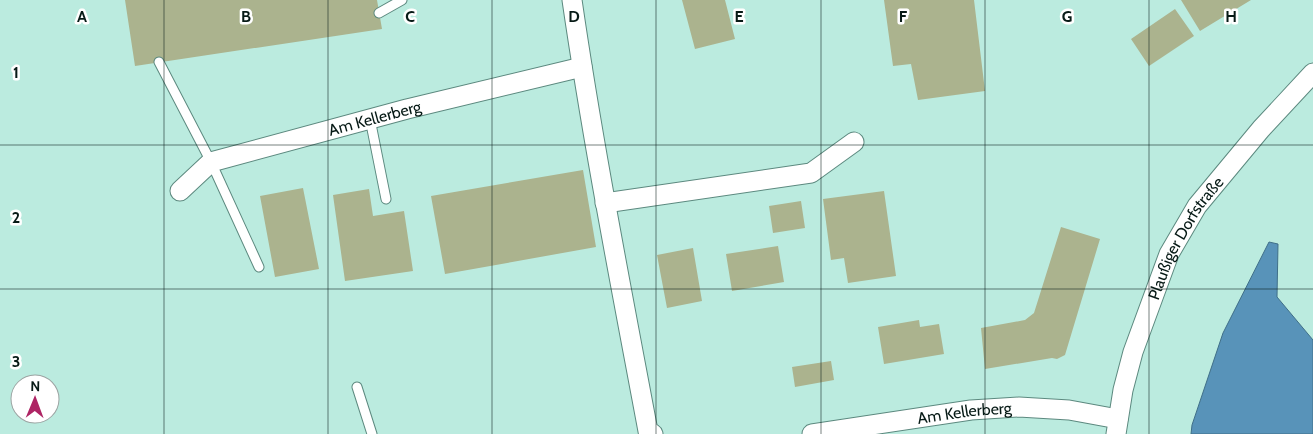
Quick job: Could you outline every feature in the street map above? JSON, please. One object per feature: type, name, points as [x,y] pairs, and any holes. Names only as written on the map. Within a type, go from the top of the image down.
[{"type":"street","points":[[572,0],[606,203],[648,430],[653,434]]},
{"type":"street","name":"Am Kellerberg","points":[[180,191],[211,162],[407,109],[582,67]]},
{"type":"street","name":"Plaußiger Dorfstraße","points":[[1117,427],[1123,390],[1133,352],[1169,254],[1197,206],[1261,129],[1313,73]]},
{"type":"street","points":[[606,203],[811,173],[854,142]]},
{"type":"street","name":"Am Kellerberg","points":[[812,434],[971,410],[1019,407],[1068,410],[1117,427]]},
{"type":"lane","points":[[380,14],[402,0]]},
{"type":"lane","points":[[159,62],[211,162],[259,268]]},
{"type":"lane","points":[[370,119],[386,199]]},
{"type":"lane","points":[[357,387],[372,434]]},
{"type":"water","points":[[1269,242],[1278,244],[1277,297],[1313,340],[1313,434],[1191,434],[1192,425],[1223,333]]},
{"type":"building","points":[[125,0],[377,0],[382,29],[135,66]]},
{"type":"building","points":[[682,0],[725,0],[735,39],[695,49]]},
{"type":"building","points":[[884,0],[974,0],[985,91],[918,100],[911,64],[893,66]]},
{"type":"building","points":[[1181,0],[1251,0],[1200,31]]},
{"type":"building","points":[[1175,9],[1194,36],[1149,66],[1131,39]]},
{"type":"building","points":[[583,170],[596,247],[445,274],[431,196]]},
{"type":"building","points":[[303,188],[319,269],[275,277],[260,196]]},
{"type":"building","points":[[369,189],[373,216],[404,211],[413,271],[345,281],[333,195]]},
{"type":"building","points":[[884,191],[896,276],[848,283],[844,258],[831,260],[823,199]]},
{"type":"building","points":[[801,201],[805,228],[773,233],[769,206]]},
{"type":"building","points":[[1061,227],[1100,239],[1065,355],[1057,359],[1052,358],[985,369],[981,328],[1025,320],[1034,313]]},
{"type":"building","points":[[778,246],[784,282],[732,291],[726,254]]},
{"type":"building","points":[[693,248],[702,301],[667,308],[657,255]]},
{"type":"building","points":[[919,320],[920,327],[939,324],[944,354],[884,364],[878,327]]},
{"type":"building","points":[[831,361],[834,380],[795,387],[792,367]]}]
